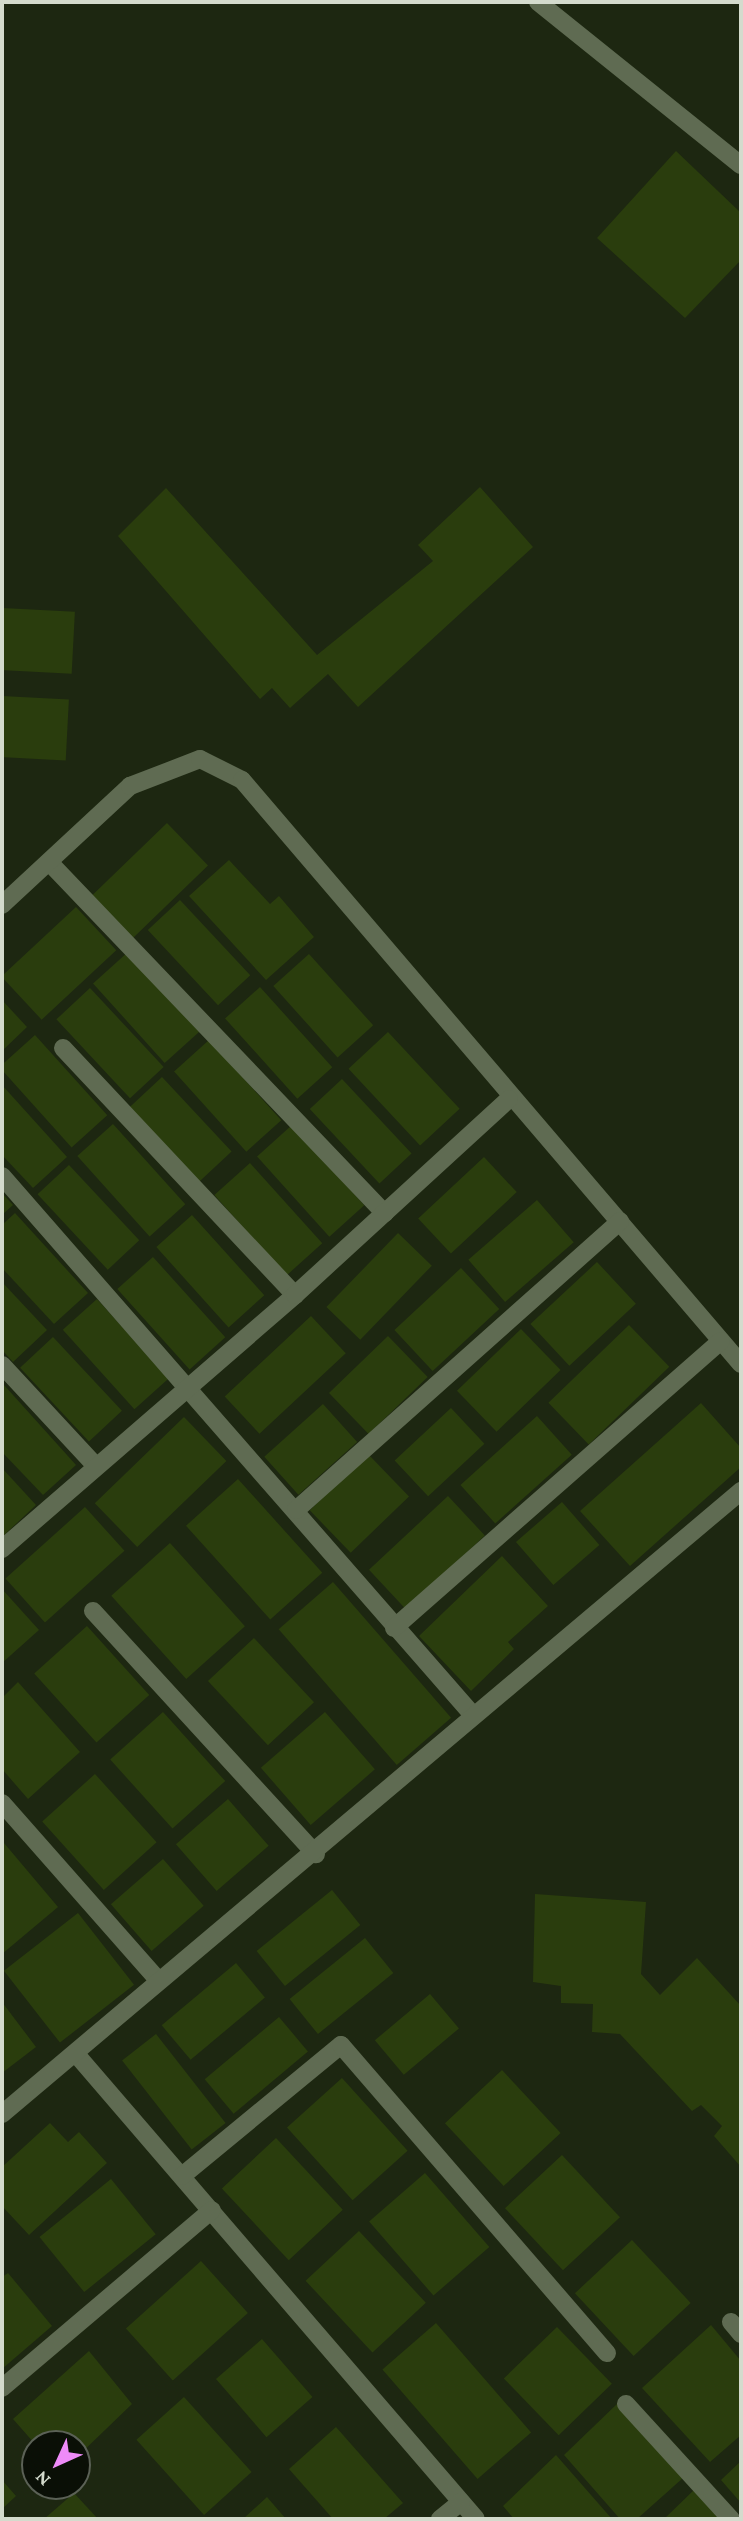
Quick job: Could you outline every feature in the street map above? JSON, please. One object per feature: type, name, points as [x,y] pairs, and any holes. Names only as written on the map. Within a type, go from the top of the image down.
[{"type":"street","points":[[538,2],[741,165]]},
{"type":"street","points":[[2,905],[130,786],[200,759],[242,780],[509,1099],[620,1222],[741,1364]]},
{"type":"street","points":[[49,862],[385,1213]]},
{"type":"street","points":[[62,1048],[295,1295]]},
{"type":"street","points":[[2,1549],[95,1465],[192,1386],[295,1295],[509,1099]]},
{"type":"street","points":[[2,1176],[192,1386],[394,1628],[472,1714]]},
{"type":"street","points":[[296,1510],[620,1222]]},
{"type":"street","points":[[394,1628],[721,1341]]},
{"type":"street","points":[[2,1365],[95,1465]]},
{"type":"street","points":[[2,2114],[316,1854],[472,1714],[741,1491]]},
{"type":"street","points":[[93,1611],[316,1854]]},
{"type":"street","points":[[2,1803],[159,1982]]},
{"type":"street","points":[[182,2176],[341,2045],[607,2353]]},
{"type":"street","points":[[76,2054],[476,2519]]},
{"type":"street","points":[[2,2388],[212,2210]]},
{"type":"street","points":[[626,2404],[730,2519]]},
{"type":"street","points":[[440,2519],[460,2502]]},
{"type":"building","points":[[676,151],[741,213],[741,260],[685,318],[597,238]]},
{"type":"building","points":[[480,487],[533,547],[358,707],[328,674],[290,708],[272,688],[260,699],[118,536],[166,488],[317,655],[433,561],[418,545]]},
{"type":"building","points":[[2,608],[75,612],[72,674],[2,670]]},
{"type":"building","points":[[2,696],[69,700],[66,760],[2,757]]},
{"type":"building","points":[[167,823],[208,865],[132,938],[91,896]]},
{"type":"building","points":[[229,860],[270,904],[279,896],[314,937],[266,980],[189,896]]},
{"type":"building","points":[[180,900],[250,975],[218,1005],[148,930]]},
{"type":"building","points":[[76,907],[116,950],[42,1020],[2,976]]},
{"type":"building","points":[[128,952],[200,1032],[165,1063],[93,983]]},
{"type":"building","points":[[309,954],[373,1025],[338,1057],[273,986]]},
{"type":"building","points":[[260,987],[332,1067],[297,1099],[225,1018]]},
{"type":"building","points":[[90,988],[164,1067],[130,1098],[56,1019]]},
{"type":"building","points":[[2,1000],[27,1027],[2,1051]]},
{"type":"building","points":[[388,1032],[460,1109],[420,1146],[349,1069]]},
{"type":"building","points":[[35,1035],[107,1115],[72,1147],[2,1070],[2,1065]]},
{"type":"building","points":[[209,1040],[281,1120],[246,1152],[174,1071]]},
{"type":"building","points":[[162,1077],[232,1152],[199,1182],[130,1107]]},
{"type":"building","points":[[342,1079],[412,1154],[379,1184],[310,1109]]},
{"type":"building","points":[[2,1085],[67,1157],[33,1188],[2,1155]]},
{"type":"building","points":[[113,1124],[185,1204],[150,1236],[77,1156]]},
{"type":"building","points":[[292,1125],[364,1205],[329,1237],[257,1156]]},
{"type":"building","points":[[484,1157],[517,1192],[451,1253],[418,1218]]},
{"type":"building","points":[[250,1163],[322,1243],[287,1275],[214,1195]]},
{"type":"building","points":[[69,1165],[139,1240],[108,1270],[38,1194]]},
{"type":"building","points":[[2,1193],[13,1205],[2,1215]]},
{"type":"building","points":[[537,1200],[574,1242],[505,1302],[468,1260]]},
{"type":"building","points":[[15,1213],[88,1293],[54,1324],[2,1268],[2,1225]]},
{"type":"building","points":[[192,1215],[264,1295],[229,1327],[156,1247]]},
{"type":"building","points":[[398,1233],[432,1266],[360,1340],[326,1307]]},
{"type":"building","points":[[153,1257],[225,1337],[190,1369],[117,1289]]},
{"type":"building","points":[[597,1262],[636,1304],[569,1366],[530,1324]]},
{"type":"building","points":[[461,1268],[499,1309],[433,1371],[394,1330]]},
{"type":"building","points":[[2,1282],[47,1330],[13,1362],[2,1350]]},
{"type":"building","points":[[97,1299],[169,1379],[134,1409],[63,1330]]},
{"type":"building","points":[[311,1316],[346,1353],[259,1434],[225,1396]]},
{"type":"building","points":[[629,1325],[669,1367],[589,1445],[548,1403]]},
{"type":"building","points":[[521,1329],[561,1370],[497,1432],[457,1391]]},
{"type":"building","points":[[388,1336],[428,1377],[369,1434],[329,1393]]},
{"type":"building","points":[[53,1337],[122,1411],[89,1442],[20,1368]]},
{"type":"building","points":[[4,1385],[76,1465],[43,1495],[2,1452]]},
{"type":"building","points":[[701,1403],[741,1448],[741,1467],[630,1566],[580,1511]]},
{"type":"building","points":[[323,1404],[357,1442],[298,1495],[264,1457]]},
{"type":"building","points":[[451,1408],[484,1444],[428,1496],[395,1461]]},
{"type":"building","points":[[537,1416],[572,1455],[495,1524],[460,1485]]},
{"type":"building","points":[[184,1417],[226,1461],[137,1547],[95,1503]]},
{"type":"building","points":[[368,1454],[409,1496],[351,1553],[310,1510]]},
{"type":"building","points":[[2,1468],[36,1505],[2,1537]]},
{"type":"building","points":[[238,1479],[322,1573],[270,1619],[186,1526]]},
{"type":"building","points":[[448,1496],[485,1535],[406,1609],[369,1570]]},
{"type":"building","points":[[562,1502],[599,1545],[553,1585],[516,1542]]},
{"type":"building","points":[[85,1507],[124,1551],[45,1622],[5,1579]]},
{"type":"building","points":[[170,1543],[245,1626],[186,1679],[111,1596]]},
{"type":"building","points":[[502,1556],[548,1606],[508,1642],[514,1649],[471,1691],[419,1636]]},
{"type":"building","points":[[333,1582],[451,1718],[397,1765],[279,1629]]},
{"type":"building","points":[[2,1589],[39,1630],[2,1663]]},
{"type":"building","points":[[87,1626],[149,1695],[96,1743],[34,1674]]},
{"type":"building","points":[[254,1638],[314,1702],[268,1745],[208,1681]]},
{"type":"building","points":[[18,1682],[80,1752],[28,1799],[2,1769],[2,1698]]},
{"type":"building","points":[[163,1712],[225,1781],[172,1829],[110,1760]]},
{"type":"building","points":[[325,1712],[375,1769],[311,1825],[261,1768]]},
{"type":"building","points":[[95,1774],[157,1842],[104,1890],[42,1822]]},
{"type":"building","points":[[228,1799],[269,1846],[217,1891],[176,1844]]},
{"type":"building","points":[[4,1843],[58,1907],[2,1954],[2,1845]]},
{"type":"building","points":[[163,1859],[204,1906],[152,1951],[111,1904]]},
{"type":"building","points":[[332,1890],[360,1925],[285,1986],[257,1951]]},
{"type":"building","points":[[535,1894],[646,1902],[641,1974],[660,1995],[697,1958],[741,2006],[741,2167],[714,2136],[722,2126],[701,2105],[692,2111],[620,2034],[592,2032],[593,2004],[561,2003],[561,1986],[533,1982]]},
{"type":"building","points":[[78,1913],[134,1985],[60,2043],[4,1971]]},
{"type":"building","points":[[365,1938],[393,1973],[318,2034],[290,1999]]},
{"type":"building","points":[[236,1963],[265,1997],[191,2060],[162,2025]]},
{"type":"building","points":[[430,1994],[459,2028],[404,2075],[375,2040]]},
{"type":"building","points":[[2,2002],[36,2047],[2,2073]]},
{"type":"building","points":[[279,2017],[308,2051],[234,2114],[205,2079]]},
{"type":"building","points":[[156,2034],[226,2123],[192,2150],[122,2060]]},
{"type":"building","points":[[502,2070],[561,2133],[504,2186],[445,2123]]},
{"type":"building","points":[[342,2078],[408,2151],[353,2200],[287,2128]]},
{"type":"building","points":[[50,2123],[68,2142],[79,2132],[107,2163],[29,2235],[2,2206],[2,2167]]},
{"type":"building","points":[[276,2138],[343,2210],[289,2260],[222,2188]]},
{"type":"building","points":[[562,2155],[620,2217],[563,2270],[505,2208]]},
{"type":"building","points":[[425,2173],[489,2247],[433,2296],[369,2222]]},
{"type":"building","points":[[111,2179],[156,2234],[84,2292],[40,2237]]},
{"type":"building","points":[[359,2231],[426,2303],[372,2352],[306,2281]]},
{"type":"building","points":[[632,2240],[691,2303],[634,2356],[575,2293]]},
{"type":"building","points":[[201,2261],[248,2313],[173,2381],[126,2329]]},
{"type":"building","points":[[8,2273],[52,2326],[2,2369],[2,2277]]},
{"type":"building","points":[[436,2323],[531,2432],[478,2479],[382,2370]]},
{"type":"building","points":[[711,2325],[741,2361],[741,2435],[710,2462],[642,2388]]},
{"type":"building","points":[[557,2327],[612,2384],[559,2435],[504,2378]]},
{"type":"building","points":[[262,2339],[313,2397],[266,2437],[216,2379]]},
{"type":"building","points":[[89,2351],[132,2404],[91,2444],[91,2430],[23,2430],[13,2419]]},
{"type":"building","points":[[184,2397],[252,2472],[204,2515],[136,2440]]},
{"type":"building","points":[[617,2404],[683,2478],[637,2519],[620,2519],[564,2455]]},
{"type":"building","points":[[336,2427],[403,2503],[384,2519],[333,2519],[289,2469]]},
{"type":"building","points":[[556,2455],[612,2519],[514,2519],[503,2506]]},
{"type":"building","points":[[741,2461],[741,2503],[721,2480]]},
{"type":"building","points":[[2,2480],[16,2496],[2,2509]]},
{"type":"building","points":[[695,2489],[721,2519],[664,2519]]},
{"type":"building","points":[[267,2497],[286,2519],[243,2519]]},
{"type":"building","points":[[66,2500],[80,2500],[98,2519],[44,2519]]}]
